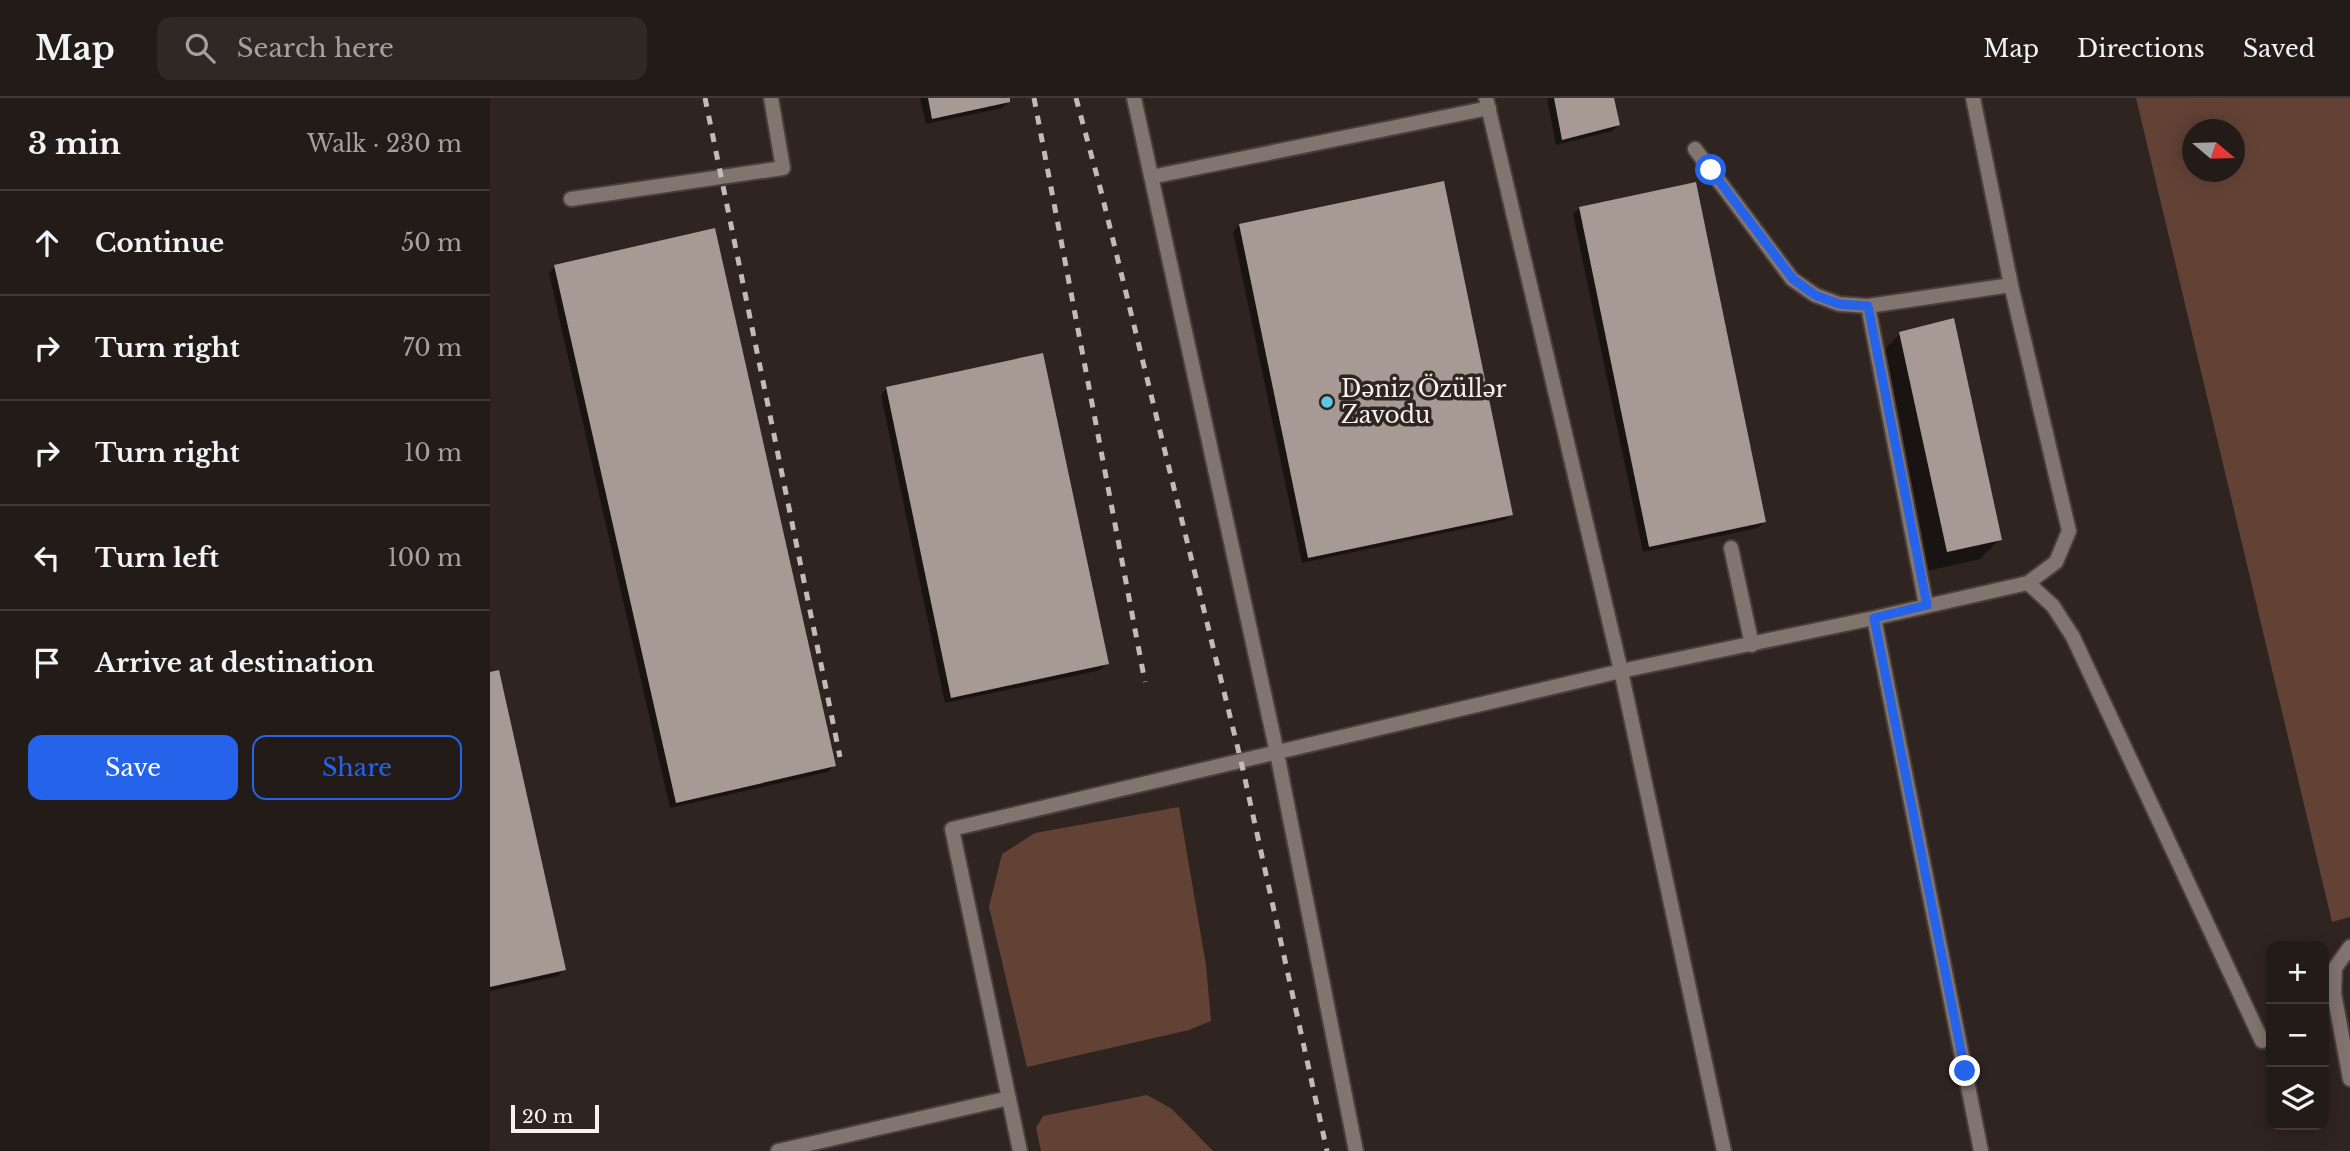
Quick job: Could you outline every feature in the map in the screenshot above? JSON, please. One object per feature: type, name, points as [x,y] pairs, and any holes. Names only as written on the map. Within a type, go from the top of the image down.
[{"type":"lane","points":[[571,199],[783,168],[771,98]]},
{"type":"lane","points":[[1134,98],[1277,753],[1356,1151]]},
{"type":"lane","points":[[1020,1151],[953,829],[1621,671],[1752,645],[2028,583],[2056,562],[2069,531],[2011,285],[1973,98]]},
{"type":"lane","points":[[1151,177],[1488,103],[1621,671],[1724,1151]]},
{"type":"lane","points":[[1695,149],[1793,279],[1815,295],[1839,304],[1868,306],[2011,285]]},
{"type":"lane","points":[[1868,306],[1927,605]]},
{"type":"lane","points":[[1731,548],[1752,645]]},
{"type":"lane","points":[[2028,583],[2053,606],[2073,637],[2262,1041]]},
{"type":"lane","points":[[1874,618],[1981,1151]]},
{"type":"lane","points":[[2350,947],[2335,968],[2333,993],[2350,1079]]},
{"type":"lane","points":[[778,1151],[1009,1098]]},
{"type":"shaded area","points":[[2136,98],[2350,98],[2350,917],[2332,922]]},
{"type":"shaded area","points":[[1179,807],[1206,965],[1211,1021],[1189,1030],[1027,1067],[989,907],[1002,854],[1035,833]]},
{"type":"shaded area","points":[[1147,1095],[1172,1109],[1213,1151],[1041,1151],[1036,1128],[1043,1116]]},
{"type":"building","points":[[928,98],[1010,98],[1010,102],[932,119]]},
{"type":"building","points":[[1554,98],[1614,98],[1620,125],[1562,140]]},
{"type":"building","points":[[1444,181],[1513,515],[1308,558],[1239,224]]},
{"type":"building","points":[[1696,182],[1766,522],[1649,547],[1579,207]]},
{"type":"building","points":[[715,228],[836,766],[676,803],[554,265]]},
{"type":"building","points":[[1954,318],[2002,540],[1947,552],[1899,332]]},
{"type":"building","points":[[1043,353],[1109,664],[951,698],[886,387]]},
{"type":"building","points":[[499,670],[566,970],[490,987],[490,672]]},
{"type":"railway","points":[[705,98],[840,757]]},
{"type":"railway","points":[[1034,98],[1145,682]]},
{"type":"railway","points":[[1076,98],[1241,761],[1327,1151]]},
{"type":"place","name":"Dəniz Özüllər Zavodu","points":[[1327,402]]},
{"type":"route","points":[[1711,170],[1793,279],[1815,295],[1839,304],[1868,306],[1927,605],[1874,618],[1965,1071]]}]
